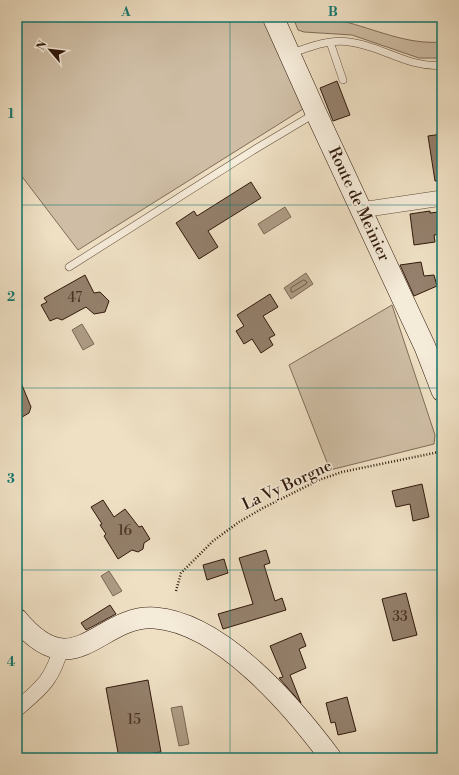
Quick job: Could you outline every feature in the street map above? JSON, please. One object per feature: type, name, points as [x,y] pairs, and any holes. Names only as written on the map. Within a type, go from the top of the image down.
[{"type":"street","name":"Route de Meinier","points":[[273,17],[425,347],[442,391]]},
{"type":"street","points":[[361,210],[442,198]]},
{"type":"street","points":[[17,619],[40,642],[61,648],[71,648],[88,644],[126,623],[145,618],[170,621],[193,629],[213,640],[247,665],[292,710],[331,758]]},
{"type":"street","points":[[17,709],[48,681],[57,664],[61,648]]},
{"type":"lane","points":[[330,42],[343,80]]},
{"type":"lane","points":[[289,54],[330,42],[357,43],[425,65],[442,65]]},
{"type":"lane","points":[[69,267],[257,148],[316,113]]},
{"type":"path","name":"La Vy Borgne","points":[[176,591],[181,574],[213,541],[239,522],[263,508],[319,480],[342,472],[439,452]]},
{"type":"shaded area","points":[[17,17],[263,17],[303,109],[78,250],[17,170]]},
{"type":"shaded area","points":[[293,17],[336,20],[404,39],[442,42],[442,58],[419,58],[352,35],[304,32],[298,30]]},
{"type":"shaded area","points":[[392,305],[435,435],[434,444],[330,470],[289,365]]},
{"type":"water","points":[[285,207],[291,217],[264,234],[258,224]]},
{"type":"water","points":[[306,273],[313,284],[291,299],[284,288]]},
{"type":"water","points":[[82,324],[94,344],[83,350],[72,330]]},
{"type":"water","points":[[109,571],[122,591],[113,596],[101,576]]},
{"type":"water","points":[[182,706],[189,744],[179,746],[171,708]]},
{"type":"building","points":[[337,81],[350,115],[333,121],[320,88]]},
{"type":"building","points":[[442,134],[442,180],[435,181],[428,136]]},
{"type":"building","points":[[251,182],[261,198],[208,231],[218,247],[199,259],[176,223],[194,211],[197,216]]},
{"type":"building","points":[[430,211],[430,213],[439,212],[442,234],[434,235],[435,242],[414,245],[410,214]]},
{"type":"building","points":[[421,262],[424,276],[434,275],[437,286],[414,296],[400,265]]},
{"type":"building","points":[[85,275],[94,293],[100,292],[109,301],[105,312],[94,314],[86,307],[62,320],[57,318],[50,321],[41,305],[47,302],[44,298]]},
{"type":"building","points":[[270,294],[278,307],[263,316],[275,335],[269,338],[273,345],[261,353],[252,339],[244,344],[236,331],[244,326],[237,315]]},
{"type":"building","points":[[17,373],[31,407],[29,413],[17,420]]},
{"type":"building","points":[[422,484],[429,517],[413,521],[410,504],[396,507],[392,491]]},
{"type":"building","points":[[103,500],[114,517],[125,509],[139,527],[142,526],[150,539],[144,543],[143,549],[138,552],[132,550],[118,559],[104,536],[106,534],[100,525],[102,524],[91,507]]},
{"type":"building","points":[[266,550],[270,563],[264,565],[275,601],[282,598],[286,610],[223,629],[218,614],[253,604],[239,558]]},
{"type":"building","points":[[224,559],[228,573],[207,580],[203,565]]},
{"type":"building","points":[[406,593],[417,635],[393,641],[382,599]]},
{"type":"building","points":[[110,605],[116,614],[86,630],[81,623]]},
{"type":"building","points":[[301,633],[306,646],[299,649],[306,668],[290,675],[301,703],[279,678],[283,677],[270,646]]},
{"type":"building","points":[[148,680],[161,752],[119,758],[106,688]]},
{"type":"building","points":[[347,697],[356,731],[338,735],[335,722],[331,723],[326,703]]}]
